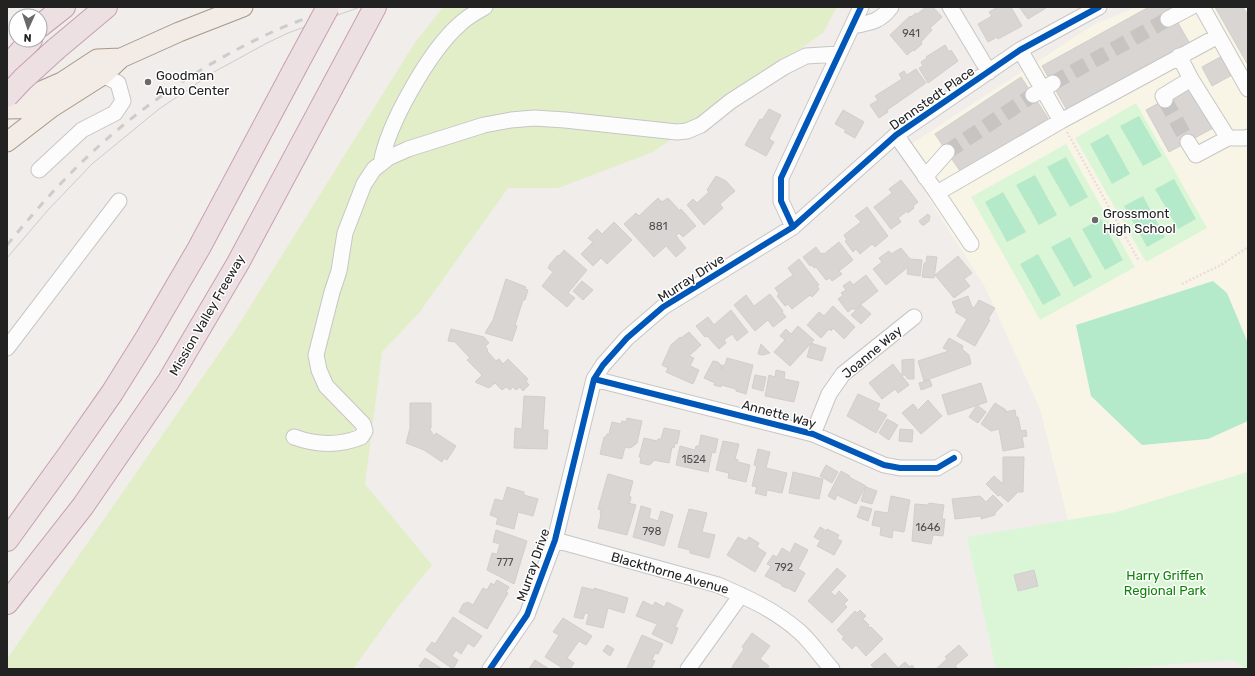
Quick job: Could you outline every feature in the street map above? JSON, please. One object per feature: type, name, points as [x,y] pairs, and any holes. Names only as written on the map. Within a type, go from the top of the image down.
[{"type":"highway","points":[[48,21],[64,7]]},
{"type":"highway","points":[[7,96],[56,49],[106,7]]},
{"type":"highway","points":[[7,540],[70,453],[112,392],[147,337],[199,248],[328,7]]},
{"type":"highway","name":"Mission Valley Freeway","points":[[7,603],[83,506],[168,382],[238,263],[375,7]]},
{"type":"highway","points":[[7,67],[24,48]]},
{"type":"main road","points":[[7,142],[51,108],[102,75],[121,58],[179,32],[243,7]]},
{"type":"main road","points":[[7,96],[39,92],[62,82],[98,59],[121,58]]},
{"type":"main road","points":[[7,109],[51,108]]},
{"type":"street","points":[[381,164],[383,153],[391,131],[422,72],[435,53],[459,24],[485,7]]},
{"type":"street","points":[[793,227],[781,201],[780,178],[861,7]]},
{"type":"street","points":[[852,26],[875,22],[886,14],[891,7]]},
{"type":"street","points":[[950,7],[988,72]]},
{"type":"street","points":[[1168,19],[1191,7]]},
{"type":"street","points":[[1202,7],[1248,89]]},
{"type":"street","name":"Dennstedt Place","points":[[793,227],[896,136],[1020,50],[1092,9]]},
{"type":"street","points":[[937,193],[1179,56],[1218,36]]},
{"type":"street","points":[[1020,50],[1061,122]]},
{"type":"street","points":[[294,437],[309,442],[340,443],[361,437],[365,431],[363,424],[326,386],[319,370],[316,355],[332,292],[339,272],[345,233],[364,184],[374,170],[388,158],[422,144],[484,125],[511,120],[534,118],[677,132],[687,131],[701,125],[730,101],[784,67],[806,56],[839,54]]},
{"type":"street","points":[[1179,56],[1191,79],[1228,138]]},
{"type":"street","points":[[38,170],[82,130],[115,113],[123,101],[118,82],[102,75]]},
{"type":"street","points":[[1165,100],[1162,96],[1191,79]]},
{"type":"street","points":[[896,136],[971,244]]},
{"type":"street","points":[[1188,142],[1196,155],[1228,138],[1247,140]]},
{"type":"street","points":[[925,177],[947,152]]},
{"type":"street","points":[[7,348],[119,200]]},
{"type":"street","name":"Murray Drive","points":[[490,669],[527,614],[554,540],[594,379],[603,364],[627,338],[663,307],[793,227]]},
{"type":"street","name":"Joanne Way","points":[[814,434],[829,394],[843,374],[914,317]]},
{"type":"street","name":"Annette Way","points":[[594,379],[814,434],[884,465],[900,468],[936,468],[954,458]]},
{"type":"street","name":"Blackthorne Avenue","points":[[554,540],[718,585],[741,595],[775,613],[801,633],[832,669]]},
{"type":"street","points":[[688,669],[741,595]]},
{"type":"path","points":[[1061,122],[1139,261]]},
{"type":"path","points":[[1182,284],[1221,265],[1248,247]]},
{"type":"shaded area","name":"Grossmont High School","points":[[1137,7],[1248,7],[1248,472],[1117,512],[1068,520],[1040,409],[985,287],[899,152],[1095,24]]},
{"type":"green space","points":[[443,7],[837,7],[823,33],[653,152],[558,188],[508,188],[419,313],[382,352],[365,484],[432,565],[397,608],[353,669],[7,669],[7,659],[236,329],[414,44]]},
{"type":"green space","points":[[1136,103],[1207,228],[1146,262],[1075,138]]},
{"type":"green space","points":[[1139,116],[1162,156],[1143,166],[1120,126]]},
{"type":"green space","points":[[1108,134],[1130,174],[1112,184],[1090,144]]},
{"type":"green space","points":[[1066,144],[1135,267],[1040,320],[971,197]]},
{"type":"green space","points":[[1066,157],[1088,197],[1070,207],[1047,167]]},
{"type":"green space","points":[[1035,175],[1057,215],[1039,225],[1016,185]]},
{"type":"green space","points":[[1174,179],[1196,219],[1178,229],[1155,189]]},
{"type":"green space","points":[[1003,192],[1026,232],[1007,242],[985,202]]},
{"type":"green space","points":[[1143,196],[1165,237],[1147,247],[1124,206]]},
{"type":"green space","points":[[1101,219],[1123,260],[1105,270],[1082,229]]},
{"type":"green space","points":[[1070,237],[1092,277],[1074,287],[1051,247]]},
{"type":"green space","points":[[1038,254],[1061,295],[1043,305],[1020,264]]},
{"type":"green space","points":[[1213,281],[1227,293],[1248,343],[1248,421],[1208,439],[1142,445],[1091,396],[1076,325]]},
{"type":"green space","name":"Harry Griffen Regional Park","points":[[1248,472],[1248,669],[1233,660],[1103,669],[996,669],[967,537],[1117,512]]},
{"type":"building","points":[[926,7],[933,7],[942,17],[930,28],[932,30],[921,42],[922,44],[907,55],[890,35],[910,16],[911,17],[916,13],[917,14]]},
{"type":"building","points":[[998,7],[1011,7],[1022,26],[998,39],[997,37],[988,42],[978,24],[992,16],[989,12]]},
{"type":"building","points":[[1019,7],[1045,7],[1046,8],[1028,19]]},
{"type":"building","points":[[1149,7],[1169,7],[1190,44],[1068,112],[1042,66]]},
{"type":"building","points":[[1215,7],[1243,7],[1248,15],[1248,65]]},
{"type":"building","points":[[945,45],[949,52],[951,50],[958,61],[928,83],[919,68],[923,66],[921,62]]},
{"type":"building","points":[[1222,56],[1232,75],[1212,86],[1202,67]]},
{"type":"building","points":[[916,69],[926,83],[887,110],[888,112],[879,118],[870,105],[878,100],[875,96],[902,79],[899,74],[904,71],[907,75]]},
{"type":"building","points":[[1021,77],[1048,118],[962,174],[935,134]]},
{"type":"building","points":[[1192,85],[1215,127],[1169,152],[1146,110]]},
{"type":"building","points":[[769,109],[781,115],[769,139],[774,142],[766,156],[745,145],[760,119],[762,120]]},
{"type":"building","points":[[843,110],[864,122],[855,138],[844,132],[846,130],[835,124]]},
{"type":"building","points":[[716,176],[726,181],[735,191],[720,204],[723,208],[704,225],[687,205],[693,199],[697,203],[709,192],[707,190]]},
{"type":"building","points":[[901,180],[918,202],[908,213],[907,211],[898,218],[901,222],[891,229],[874,207],[892,193],[889,189]]},
{"type":"building","points":[[658,198],[662,202],[668,198],[680,211],[681,209],[696,226],[683,237],[679,233],[676,236],[686,248],[676,257],[666,246],[654,257],[624,224],[636,213],[639,216]]},
{"type":"building","points":[[867,207],[888,236],[875,247],[872,244],[860,254],[856,249],[853,252],[845,241],[847,240],[844,235],[861,222],[855,216]]},
{"type":"building","points":[[928,214],[930,216],[929,221],[922,225],[919,221]]},
{"type":"building","points":[[614,222],[632,240],[607,264],[601,258],[593,266],[581,254],[593,242],[588,238],[597,229],[602,234]]},
{"type":"building","points":[[839,242],[853,260],[839,271],[842,274],[832,281],[830,278],[826,280],[816,267],[814,268],[812,265],[810,266],[803,257],[816,247],[821,254],[824,254]]},
{"type":"building","points":[[901,248],[910,259],[922,260],[920,276],[907,274],[908,267],[886,285],[873,269],[882,262],[879,258],[889,251],[891,254]]},
{"type":"building","points":[[564,250],[587,270],[568,293],[575,298],[567,307],[542,286],[553,272],[548,268],[550,264]]},
{"type":"building","points":[[927,256],[937,257],[934,278],[922,277],[924,263],[926,263]]},
{"type":"building","points":[[958,256],[972,273],[964,279],[970,286],[954,298],[935,275]]},
{"type":"building","points":[[799,259],[819,285],[817,286],[819,289],[812,297],[810,295],[792,309],[788,304],[785,306],[777,296],[779,294],[775,288],[793,275],[788,268]]},
{"type":"building","points":[[866,275],[878,291],[854,310],[853,308],[848,312],[838,299],[843,295],[841,293],[846,290],[843,286],[850,281],[853,285]]},
{"type":"building","points":[[506,279],[526,287],[525,289],[528,290],[525,300],[523,300],[515,325],[517,326],[512,341],[485,333],[493,320]]},
{"type":"building","points":[[582,281],[593,290],[583,300],[573,291]]},
{"type":"building","points":[[770,294],[786,317],[773,327],[768,320],[755,331],[734,305],[746,295],[754,306]]},
{"type":"building","points":[[968,296],[972,307],[974,308],[979,300],[995,308],[975,346],[957,336],[967,319],[955,312],[957,312],[952,302]]},
{"type":"building","points":[[861,305],[871,314],[861,324],[851,315]]},
{"type":"building","points":[[833,306],[855,327],[844,339],[833,328],[831,331],[829,329],[821,338],[807,325],[819,312],[824,316]]},
{"type":"building","points":[[731,310],[748,332],[737,341],[732,334],[724,340],[726,343],[719,349],[707,336],[705,337],[696,326],[708,317],[714,325]]},
{"type":"building","points":[[798,326],[814,340],[790,366],[774,352],[785,340],[780,336],[786,329],[791,334]]},
{"type":"building","points":[[451,329],[484,337],[489,343],[485,346],[488,350],[487,351],[496,361],[499,359],[503,364],[508,359],[528,379],[526,381],[529,385],[523,391],[520,387],[516,390],[513,387],[510,390],[506,387],[502,390],[495,383],[489,388],[475,382],[482,375],[467,360],[470,358],[455,342],[448,341]]},
{"type":"building","points":[[689,332],[701,345],[689,356],[694,358],[690,366],[699,370],[693,384],[666,372],[668,368],[662,365],[671,345],[680,337],[681,338]]},
{"type":"building","points":[[949,338],[963,346],[962,349],[969,355],[971,364],[924,381],[918,361],[949,351],[943,348]]},
{"type":"building","points":[[811,343],[826,348],[822,361],[807,357]]},
{"type":"building","points":[[761,344],[770,353],[763,355],[758,354]]},
{"type":"building","points":[[727,358],[753,365],[746,394],[736,391],[736,389],[721,385],[721,387],[714,385],[715,383],[704,378],[713,361],[718,362],[722,366],[722,369]]},
{"type":"building","points":[[914,359],[914,379],[908,379],[905,375],[902,375],[902,360]]},
{"type":"building","points":[[893,364],[909,385],[898,393],[895,389],[882,399],[869,383]]},
{"type":"building","points":[[776,370],[785,372],[784,379],[799,382],[794,402],[765,396],[769,375],[775,377]]},
{"type":"building","points":[[755,375],[766,377],[763,391],[752,388]]},
{"type":"building","points":[[930,380],[932,386],[921,390],[919,383]]},
{"type":"building","points":[[981,383],[987,402],[948,415],[942,395]]},
{"type":"building","points":[[858,394],[880,404],[877,410],[887,415],[876,433],[847,416]]},
{"type":"building","points":[[524,396],[545,397],[543,430],[548,430],[547,449],[514,448],[515,428],[522,429]]},
{"type":"building","points":[[928,400],[942,416],[921,434],[902,413],[913,404],[918,410]]},
{"type":"building","points":[[410,403],[431,403],[431,428],[429,428],[434,436],[436,433],[456,446],[447,460],[444,458],[442,462],[424,450],[406,443],[410,428]]},
{"type":"building","points":[[995,403],[1006,410],[1005,412],[1015,410],[1021,431],[1026,430],[1027,436],[1022,437],[1024,447],[1003,451],[999,429],[991,431],[981,424]]},
{"type":"building","points":[[977,405],[986,412],[978,423],[969,417]]},
{"type":"building","points":[[627,418],[642,421],[637,443],[629,448],[625,447],[622,459],[600,454],[604,437],[609,434],[612,422],[621,424],[622,421],[626,422]]},
{"type":"building","points":[[887,419],[898,425],[889,440],[879,433]]},
{"type":"building","points":[[664,428],[680,431],[677,444],[675,443],[674,448],[672,447],[669,463],[653,460],[653,462],[649,465],[640,463],[641,457],[639,457],[644,438],[657,441],[658,439],[661,439]]},
{"type":"building","points":[[900,429],[913,430],[912,442],[899,441]]},
{"type":"building","points":[[701,435],[718,439],[715,453],[712,452],[708,472],[676,465],[680,446],[695,450],[696,446],[699,446]]},
{"type":"building","points":[[723,441],[739,444],[735,459],[738,460],[738,462],[750,465],[746,482],[728,478],[729,473],[716,470]]},
{"type":"building","points":[[758,449],[770,452],[766,468],[787,473],[782,493],[767,490],[766,496],[755,493],[757,487],[752,486],[757,466],[754,465]]},
{"type":"building","points":[[1003,457],[1024,457],[1023,492],[1018,492],[1008,502],[1000,495],[998,496],[986,484],[994,476],[1003,484]]},
{"type":"building","points":[[826,465],[838,472],[832,483],[820,476]]},
{"type":"building","points":[[841,471],[866,486],[856,504],[837,495],[835,500],[828,496]]},
{"type":"building","points":[[793,472],[823,479],[819,499],[789,493]]},
{"type":"building","points":[[608,474],[633,481],[629,496],[631,497],[630,502],[628,503],[636,505],[627,535],[598,528],[601,510],[598,509]]},
{"type":"building","points":[[507,487],[524,492],[524,495],[538,499],[533,516],[518,512],[514,529],[496,524],[498,518],[490,515],[495,499],[503,501]]},
{"type":"building","points":[[866,487],[877,491],[872,504],[861,501]]},
{"type":"building","points":[[993,495],[1003,505],[995,513],[995,515],[981,519],[981,516],[955,519],[952,499],[980,496],[986,502]]},
{"type":"building","points":[[891,496],[910,500],[904,532],[893,530],[892,538],[880,535],[881,527],[872,525],[875,511],[888,513]]},
{"type":"building","points":[[929,503],[944,505],[942,519],[945,519],[943,536],[933,535],[931,544],[912,541],[915,504],[928,505]]},
{"type":"building","points":[[641,506],[651,509],[649,518],[658,521],[661,511],[673,515],[664,546],[633,537]]},
{"type":"building","points":[[861,506],[872,509],[868,521],[857,517]]},
{"type":"building","points":[[689,509],[707,513],[702,532],[715,535],[709,558],[690,553],[690,550],[678,547]]},
{"type":"building","points":[[820,527],[825,530],[819,540],[814,537]]},
{"type":"building","points":[[827,529],[839,535],[837,539],[842,541],[834,555],[817,546]]},
{"type":"building","points":[[496,530],[527,541],[514,584],[487,570],[492,553],[497,554],[500,544],[493,542]]},
{"type":"building","points":[[738,537],[746,541],[749,537],[759,543],[757,547],[766,553],[755,572],[727,555]]},
{"type":"building","points":[[795,543],[808,550],[798,569],[805,573],[795,592],[765,576],[771,566],[767,564],[773,555],[777,557],[782,548],[790,553]]},
{"type":"building","points":[[837,568],[846,576],[831,592],[835,596],[839,591],[848,600],[844,604],[847,607],[832,623],[808,601]]},
{"type":"building","points":[[1034,570],[1038,586],[1018,591],[1014,575]]},
{"type":"building","points":[[497,580],[509,587],[506,592],[508,593],[487,629],[459,612],[463,604],[468,602],[473,605],[483,588],[487,590],[491,583],[494,585]]},
{"type":"building","points":[[582,587],[594,590],[594,588],[628,598],[624,613],[608,608],[603,628],[586,624],[589,614],[585,613],[583,619],[574,617]]},
{"type":"building","points":[[643,601],[653,606],[655,602],[664,607],[667,602],[683,610],[675,627],[678,628],[672,644],[652,634],[657,624],[636,616]]},
{"type":"building","points":[[860,610],[866,616],[863,619],[869,625],[868,626],[870,628],[871,627],[883,639],[866,656],[856,645],[852,649],[842,639],[844,637],[837,630],[855,611],[857,613]]},
{"type":"building","points":[[453,617],[482,636],[474,647],[468,643],[461,654],[456,650],[452,656],[458,660],[453,669],[426,650],[432,642],[435,644]]},
{"type":"building","points":[[563,618],[592,636],[586,645],[579,641],[567,658],[574,663],[570,669],[564,669],[545,657],[559,635],[553,632]]},
{"type":"building","points":[[752,633],[770,646],[760,659],[769,666],[767,669],[735,669],[732,667],[744,649],[742,647]]},
{"type":"building","points":[[642,635],[663,644],[658,654],[655,653],[652,660],[655,661],[651,669],[629,669],[627,668]]},
{"type":"building","points":[[607,645],[614,649],[610,656],[603,651]]},
{"type":"building","points":[[959,645],[968,655],[955,666],[958,669],[936,669],[947,659],[945,657]]},
{"type":"building","points":[[885,653],[898,668],[905,662],[910,667],[912,665],[915,669],[875,669],[871,665]]},
{"type":"building","points":[[425,658],[442,669],[424,669],[419,666]]},
{"type":"building","points":[[535,660],[549,669],[529,669]]},
{"type":"tunnel","points":[[1053,83],[1168,19]]},
{"type":"tunnel","points":[[947,152],[1033,95]]},
{"type":"tunnel","points":[[1165,100],[1188,142]]},
{"type":"tram line","points":[[7,258],[48,210],[92,164],[159,109],[214,72],[267,43],[288,33],[360,7]]},
{"type":"railway","points":[[7,245],[69,175],[113,133],[162,96],[188,78],[241,47],[285,26],[339,7]]},
{"type":"cycle path","points":[[490,669],[527,615],[555,540],[594,379],[603,365],[627,338],[663,307],[793,227],[781,201],[781,178],[861,7]]},
{"type":"cycle path","points":[[793,227],[896,135],[1020,50],[1099,7]]},
{"type":"cycle path","points":[[594,379],[813,434],[884,465],[900,468],[937,468],[954,458]]},
{"type":"place","name":"Goodman Auto Center","points":[[148,82]]},
{"type":"place","name":"Grossmont High School","points":[[1095,220]]}]
